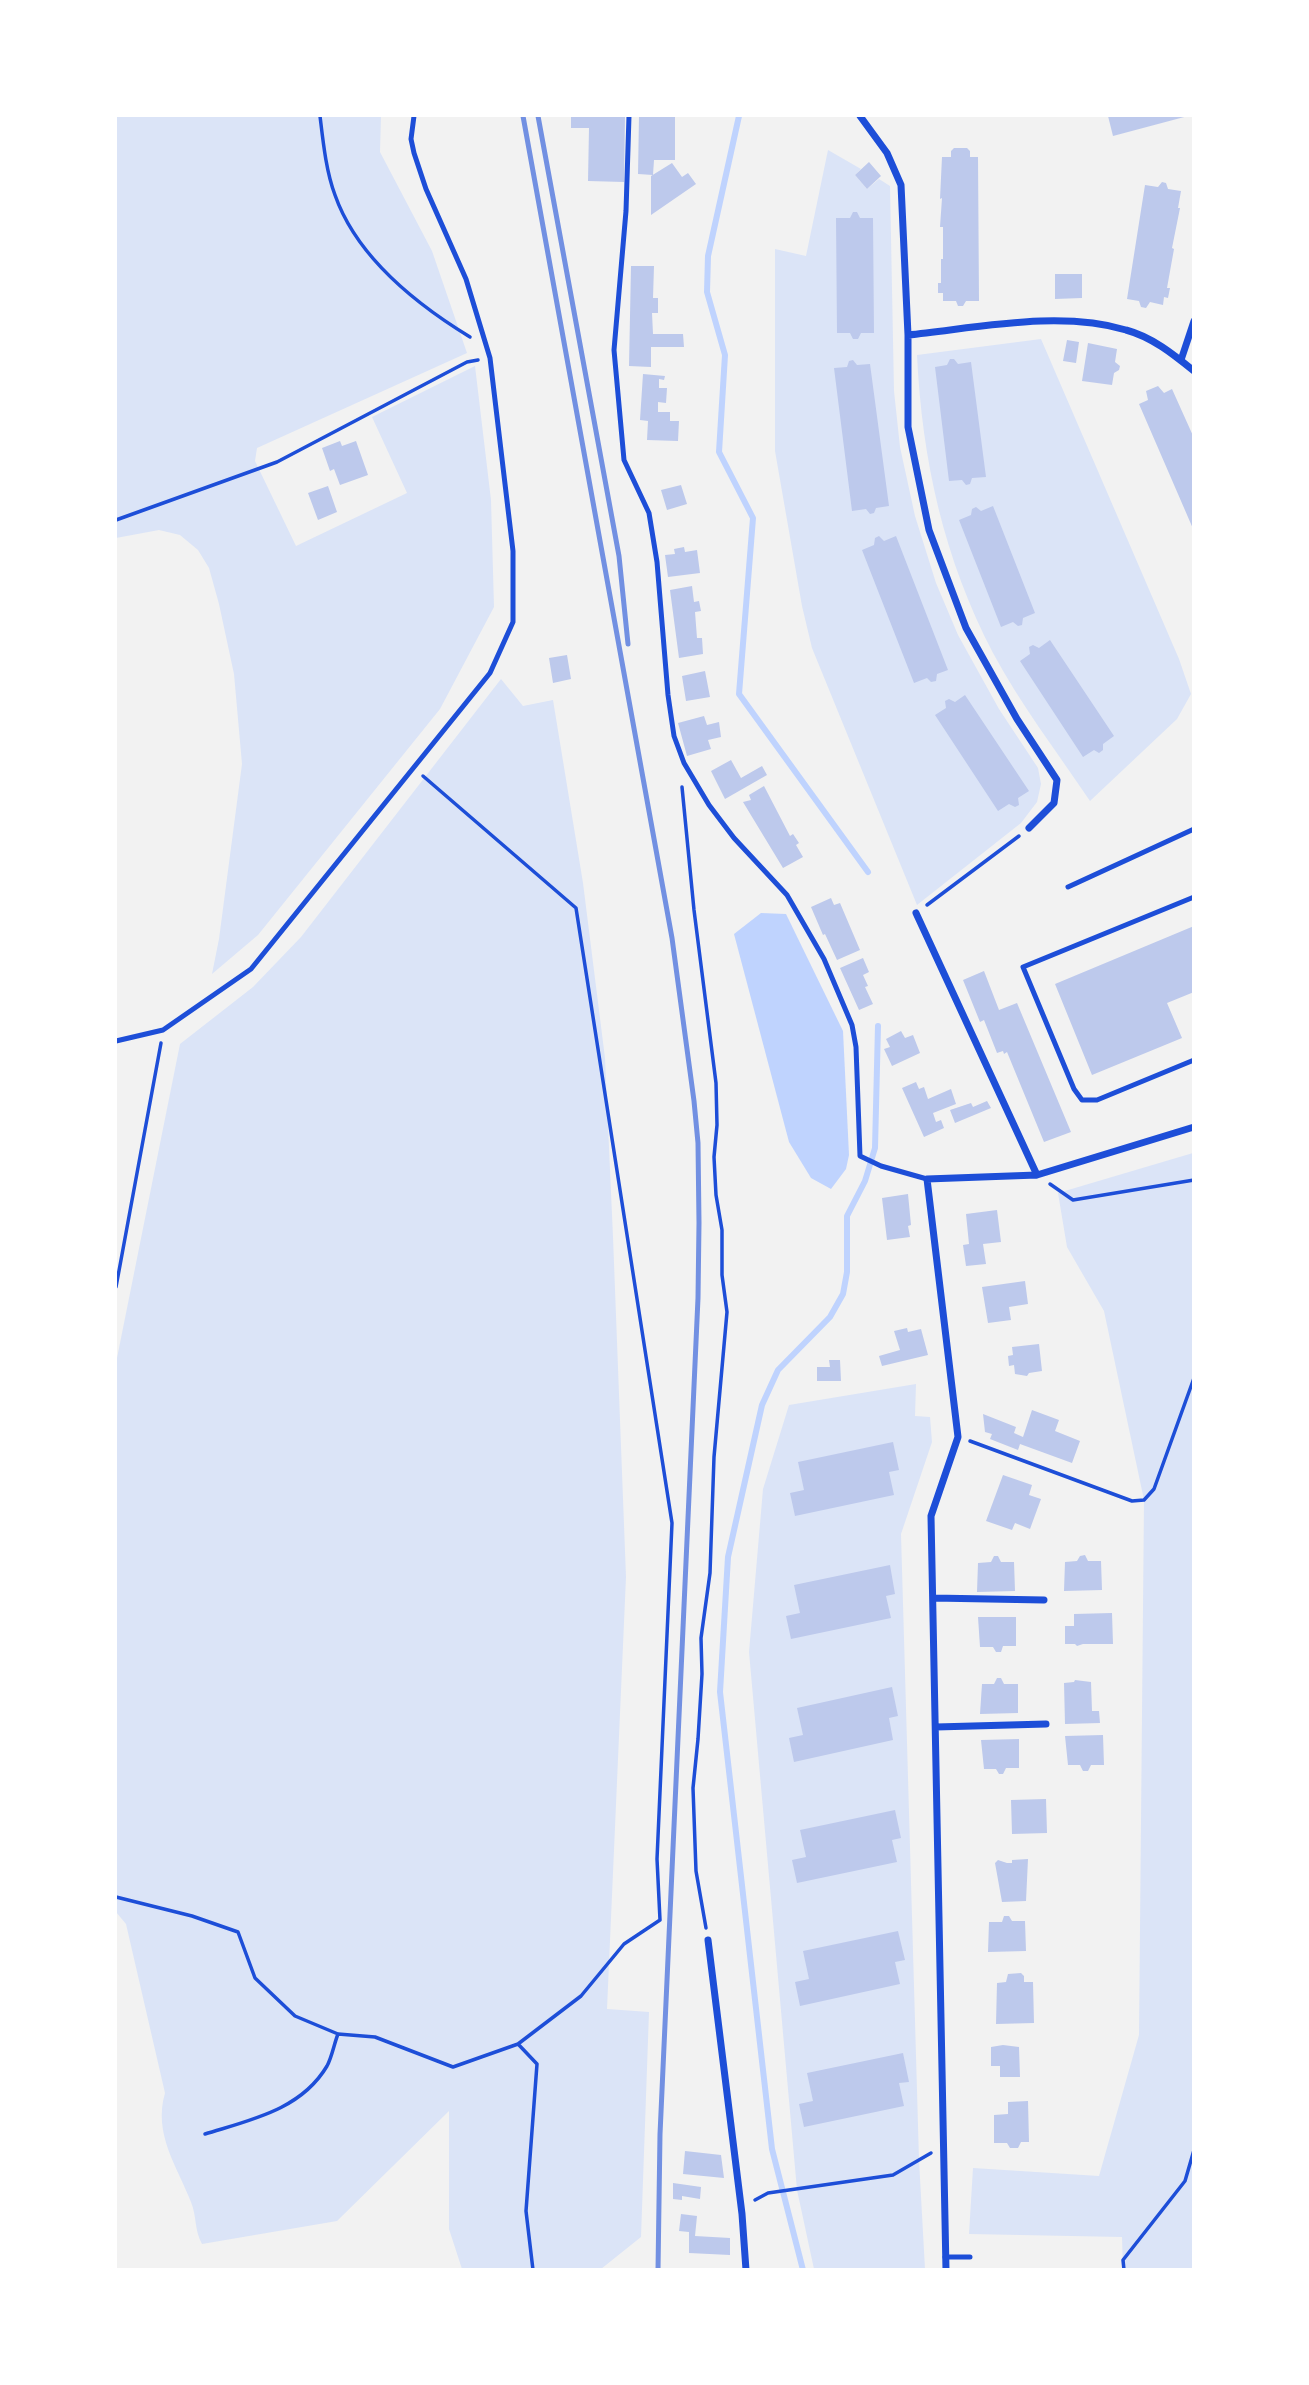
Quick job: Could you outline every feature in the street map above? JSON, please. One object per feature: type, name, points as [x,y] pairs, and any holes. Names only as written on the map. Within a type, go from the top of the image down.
[{"type":"street","points":[[860,116],[887,153],[901,185],[908,335],[908,427],[929,530],[966,628],[1017,719],[1056,780],[1054,803],[1029,828]]},
{"type":"street","points":[[908,335],[1008,324],[1080,321],[1127,330],[1157,343],[1194,371]]},
{"type":"street","points":[[1181,360],[1194,321]]},
{"type":"street","points":[[916,913],[1037,1175]]},
{"type":"street","points":[[946,2270],[932,1516],[958,1437],[927,1179],[1037,1175],[1194,1127]]},
{"type":"street","points":[[933,1598],[1044,1600]]},
{"type":"street","points":[[936,1727],[1046,1724]]},
{"type":"street","points":[[708,1940],[742,2214],[746,2270]]},
{"type":"lane","points":[[116,1041],[163,1030],[251,969],[490,673],[513,622],[513,551],[490,358],[466,279],[426,189],[411,139],[414,116]]},
{"type":"lane","points":[[629,116],[626,211],[614,350],[624,460],[649,513],[657,562],[674,736],[684,763],[709,805],[734,838],[787,895],[824,959],[852,1025],[856,1047],[860,1156],[881,1166],[927,1179]]},
{"type":"lane","points":[[1068,887],[1194,830]]},
{"type":"lane","points":[[1194,897],[1023,967],[1074,1089],[1082,1100],[1097,1100],[1194,1060]]},
{"type":"lane","points":[[945,2257],[970,2257]]},
{"type":"path","points":[[320,116],[334,192],[343,215],[370,257],[436,316],[487,347]]},
{"type":"path","points":[[116,520],[276,462],[467,362],[490,358]]},
{"type":"path","points":[[684,763],[681,769],[694,910],[716,1083],[717,1125],[714,1157],[727,1312],[714,1457],[710,1573],[701,1638],[702,1674],[697,1761],[692,1788],[696,1871],[708,1940]]},
{"type":"path","points":[[116,1897],[192,1916],[238,1932],[255,1978],[295,2016],[338,2035],[375,2037],[453,2067],[518,2044],[581,1996],[624,1944],[660,1920],[657,1858],[672,1524],[576,908],[414,768]]},
{"type":"path","points":[[916,913],[1029,828]]},
{"type":"path","points":[[116,1287],[163,1030]]},
{"type":"path","points":[[1037,1175],[1073,1200],[1194,1180]]},
{"type":"path","points":[[958,1437],[1132,1501],[1144,1500],[1154,1489],[1194,1378]]},
{"type":"path","points":[[205,2134],[278,2111],[306,2091],[327,2065],[338,2035]]},
{"type":"path","points":[[518,2044],[537,2064],[526,2211],[533,2270]]},
{"type":"path","points":[[768,2193],[893,2175],[945,2144]]},
{"type":"path","points":[[1124,2270],[1123,2260],[1185,2181],[1194,2150]]},
{"type":"shaded area","points":[[116,116],[381,116],[380,152],[432,251],[467,353],[257,448],[255,461],[296,546],[407,493],[372,417],[475,366],[491,500],[494,607],[440,709],[258,935],[212,974],[242,764],[234,674],[209,568],[198,550],[180,535],[159,530],[116,538]]},
{"type":"shaded area","points":[[828,150],[861,169],[855,175],[867,189],[879,179],[890,186],[894,391],[900,447],[915,516],[936,583],[958,635],[999,709],[1038,768],[1041,784],[1037,802],[1021,823],[917,905],[812,648],[775,451],[775,249],[806,256]]},
{"type":"shaded area","points":[[1041,339],[1179,659],[1191,694],[1177,719],[1090,801],[1015,691],[976,618],[949,545],[930,471],[924,433],[917,355]]},
{"type":"shaded area","points":[[501,679],[523,706],[553,700],[583,883],[605,1058],[626,1577],[607,2009],[649,2012],[641,2237],[601,2269],[462,2269],[449,2229],[449,2111],[337,2221],[202,2244],[191,2202],[164,2136],[162,2108],[165,2093],[126,1924],[116,1912],[116,1363],[180,1044],[253,987],[301,937]]},
{"type":"shaded area","points":[[1193,1153],[1193,2269],[1123,2269],[1122,2237],[969,2234],[973,2168],[1099,2176],[1139,2035],[1144,1500],[1104,1311],[1067,1247],[1058,1193]]},
{"type":"shaded area","points":[[916,1384],[915,1416],[930,1417],[932,1442],[901,1534],[919,2160],[925,2269],[814,2269],[797,2190],[749,1652],[763,1489],[789,1405]]},
{"type":"water","points":[[761,913],[786,914],[843,1031],[849,1155],[846,1169],[831,1189],[811,1178],[789,1142],[734,934]]},
{"type":"building","points":[[571,116],[625,116],[624,182],[588,181],[589,128],[571,128]]},
{"type":"building","points":[[639,116],[675,116],[675,160],[654,160],[653,175],[638,174]]},
{"type":"building","points":[[1108,116],[1188,116],[1113,136]]},
{"type":"building","points":[[954,148],[967,148],[970,157],[978,157],[979,301],[966,301],[963,306],[958,306],[956,301],[943,301],[943,293],[938,293],[943,259],[943,227],[940,227],[942,157],[951,157]]},
{"type":"building","points":[[869,162],[881,176],[867,189],[855,175]]},
{"type":"building","points":[[672,163],[682,177],[688,173],[696,184],[651,215],[651,176]]},
{"type":"building","points":[[1162,182],[1166,183],[1168,189],[1181,191],[1167,288],[1170,288],[1168,298],[1164,297],[1163,305],[1150,302],[1146,308],[1141,307],[1139,301],[1127,299],[1145,185],[1158,187]]},
{"type":"building","points":[[853,212],[857,212],[860,218],[873,218],[874,333],[861,333],[858,339],[853,339],[850,333],[837,333],[836,218],[850,218]]},
{"type":"building","points":[[631,266],[654,266],[653,298],[658,298],[658,313],[652,313],[653,334],[683,334],[684,347],[651,347],[651,367],[629,366]]},
{"type":"building","points":[[1055,274],[1082,274],[1082,298],[1055,299]]},
{"type":"building","points":[[1067,340],[1079,342],[1076,363],[1063,361]]},
{"type":"building","points":[[1088,343],[1117,349],[1115,362],[1120,366],[1114,373],[1112,385],[1082,381]]},
{"type":"building","points":[[950,359],[954,359],[958,364],[971,362],[986,477],[972,478],[970,484],[966,485],[962,480],[949,481],[935,367],[947,365]]},
{"type":"building","points":[[853,360],[857,365],[870,364],[889,506],[876,508],[874,513],[870,514],[866,509],[852,511],[834,368],[847,367],[849,361]]},
{"type":"building","points":[[643,374],[665,376],[664,380],[659,379],[659,388],[667,388],[666,403],[658,402],[658,412],[670,412],[670,421],[679,421],[678,441],[647,440],[648,421],[640,420]]},
{"type":"building","points":[[1158,386],[1164,393],[1172,389],[1194,438],[1194,531],[1139,404],[1148,400],[1146,391]]},
{"type":"building","points":[[340,441],[342,446],[356,441],[368,475],[340,485],[334,469],[330,471],[322,448]]},
{"type":"building","points":[[681,485],[687,504],[667,510],[661,490]]},
{"type":"building","points":[[328,486],[337,512],[318,520],[308,493]]},
{"type":"building","points":[[993,506],[1035,613],[1023,618],[1022,625],[1018,626],[1013,622],[1001,627],[959,520],[971,515],[972,509],[976,507],[981,511]]},
{"type":"building","points":[[879,536],[884,541],[896,536],[948,670],[937,674],[936,681],[931,682],[927,678],[914,683],[862,550],[874,545],[875,538]]},
{"type":"building","points":[[684,547],[685,552],[697,550],[700,573],[668,577],[665,555],[675,554],[674,549]]},
{"type":"building","points":[[692,586],[694,602],[699,601],[701,611],[695,612],[697,638],[702,638],[703,654],[679,658],[670,590]]},
{"type":"building","points":[[1050,640],[1114,736],[1103,744],[1103,750],[1099,753],[1094,750],[1083,757],[1020,661],[1030,654],[1029,647],[1033,645],[1039,648]]},
{"type":"building","points":[[567,655],[571,679],[553,683],[549,658]]},
{"type":"building","points":[[705,671],[710,697],[686,701],[682,676]]},
{"type":"building","points":[[965,695],[1029,791],[1018,798],[1019,805],[1015,807],[1009,804],[998,811],[935,715],[946,708],[945,701],[949,699],[955,702]]},
{"type":"building","points":[[704,716],[707,725],[719,722],[721,737],[708,740],[711,749],[687,756],[678,723]]},
{"type":"building","points":[[731,760],[741,778],[762,766],[767,775],[725,799],[711,771]]},
{"type":"building","points":[[764,786],[790,836],[793,834],[799,843],[796,845],[803,857],[783,868],[743,802],[751,800],[749,795]]},
{"type":"building","points":[[831,898],[834,905],[840,903],[860,950],[837,960],[811,907]]},
{"type":"building","points":[[1194,926],[1194,992],[1167,1003],[1182,1038],[1092,1075],[1055,984]]},
{"type":"building","points":[[863,958],[869,972],[863,975],[868,986],[865,987],[873,1004],[859,1010],[840,968]]},
{"type":"building","points":[[984,971],[999,1010],[1017,1003],[1071,1132],[1044,1142],[1007,1052],[997,1053],[984,1020],[980,1022],[963,980]]},
{"type":"building","points":[[901,1031],[905,1038],[913,1035],[920,1053],[892,1066],[884,1049],[890,1047],[886,1039]]},
{"type":"building","points":[[916,1082],[919,1089],[924,1087],[928,1099],[951,1089],[956,1104],[933,1113],[936,1122],[941,1120],[944,1128],[924,1137],[902,1088]]},
{"type":"building","points":[[987,1101],[991,1108],[955,1123],[950,1110],[971,1103],[973,1107]]},
{"type":"building","points":[[908,1194],[910,1237],[887,1240],[882,1198]]},
{"type":"building","points":[[997,1210],[1001,1242],[983,1244],[986,1264],[966,1266],[963,1245],[969,1244],[966,1214]]},
{"type":"building","points":[[1025,1281],[1028,1304],[1009,1307],[1011,1320],[988,1323],[982,1287]]},
{"type":"building","points":[[907,1328],[908,1332],[921,1329],[928,1355],[882,1366],[879,1356],[900,1350],[894,1331]]},
{"type":"building","points":[[1039,1344],[1042,1371],[1029,1373],[1027,1376],[1015,1374],[1014,1365],[1009,1366],[1008,1356],[1013,1355],[1012,1347]]},
{"type":"building","points":[[829,1360],[840,1360],[841,1381],[817,1381],[817,1367],[830,1367]]},
{"type":"building","points":[[1032,1410],[1059,1420],[1055,1431],[1080,1441],[1072,1463],[1020,1444],[1018,1450],[990,1439],[992,1434],[985,1432],[983,1414],[1016,1427],[1014,1433],[1023,1437]]},
{"type":"building","points":[[893,1442],[899,1470],[889,1472],[894,1495],[795,1516],[790,1493],[804,1490],[798,1462]]},
{"type":"building","points":[[1003,1475],[1032,1485],[1029,1495],[1041,1499],[1030,1529],[1015,1523],[1012,1530],[986,1521]]},
{"type":"building","points":[[1085,1555],[1088,1561],[1101,1561],[1102,1590],[1064,1591],[1065,1562],[1077,1561],[1080,1556]]},
{"type":"building","points":[[994,1556],[998,1556],[1001,1562],[1014,1562],[1015,1591],[977,1592],[978,1563],[991,1562]]},
{"type":"building","points":[[890,1565],[895,1594],[886,1596],[891,1618],[791,1639],[786,1616],[800,1613],[794,1585]]},
{"type":"building","points":[[1112,1613],[1113,1644],[1065,1644],[1065,1626],[1074,1626],[1074,1614]]},
{"type":"building","points":[[978,1617],[1016,1617],[1016,1646],[1003,1646],[1001,1652],[996,1652],[993,1647],[980,1647]]},
{"type":"building","points":[[997,1678],[1001,1678],[1004,1684],[1018,1684],[1018,1713],[980,1714],[982,1684],[994,1684]]},
{"type":"building","points":[[1075,1680],[1091,1682],[1092,1711],[1099,1711],[1100,1723],[1065,1724],[1064,1683]]},
{"type":"building","points":[[892,1687],[898,1716],[889,1718],[893,1740],[794,1762],[789,1738],[803,1735],[797,1708]]},
{"type":"building","points":[[1103,1735],[1104,1765],[1091,1765],[1088,1771],[1083,1771],[1080,1765],[1068,1765],[1065,1736]]},
{"type":"building","points":[[1019,1739],[1019,1768],[1006,1768],[1003,1774],[999,1774],[996,1769],[984,1769],[981,1740]]},
{"type":"building","points":[[1046,1799],[1047,1833],[1012,1834],[1011,1800]]},
{"type":"building","points":[[895,1810],[901,1838],[892,1840],[897,1862],[797,1883],[792,1860],[806,1857],[800,1830]]},
{"type":"building","points":[[1028,1859],[1026,1901],[1002,1902],[995,1863],[998,1860],[1012,1863],[1012,1860]]},
{"type":"building","points":[[1004,1916],[1009,1916],[1012,1921],[1025,1921],[1026,1951],[988,1952],[989,1922],[1002,1922]]},
{"type":"building","points":[[898,1931],[905,1960],[895,1962],[900,1984],[800,2006],[795,1982],[809,1979],[803,1951]]},
{"type":"building","points":[[1021,1973],[1024,1982],[1033,1982],[1034,2023],[996,2024],[997,1983],[1006,1982],[1008,1974]]},
{"type":"building","points":[[991,2047],[1019,2047],[1020,2077],[1000,2077],[1000,2066],[991,2066]]},
{"type":"building","points":[[903,2053],[909,2082],[899,2083],[904,2106],[804,2127],[799,2104],[813,2101],[807,2073]]},
{"type":"building","points":[[1028,2101],[1029,2142],[1021,2142],[1018,2148],[1010,2148],[1007,2143],[994,2143],[994,2115],[1008,2114],[1008,2102]]},
{"type":"building","points":[[685,2151],[721,2155],[724,2178],[683,2174]]},
{"type":"building","points":[[673,2183],[701,2187],[700,2199],[682,2196],[682,2200],[673,2199]]},
{"type":"building","points":[[681,2214],[697,2216],[695,2236],[730,2238],[730,2255],[689,2253],[689,2232],[679,2231]]},
{"type":"waterway","points":[[739,116],[708,256],[707,292],[725,355],[719,452],[753,518],[739,694],[868,872]]},
{"type":"waterway","points":[[803,2270],[772,2149],[720,1692],[728,1557],[762,1405],[778,1370],[830,1317],[843,1294],[847,1272],[847,1216],[865,1181],[875,1148],[878,1026]]},
{"type":"railway","points":[[523,116],[672,938],[698,1143],[698,1298],[660,2134],[658,2270]]},
{"type":"railway","points":[[538,116],[619,556],[628,644]]}]
